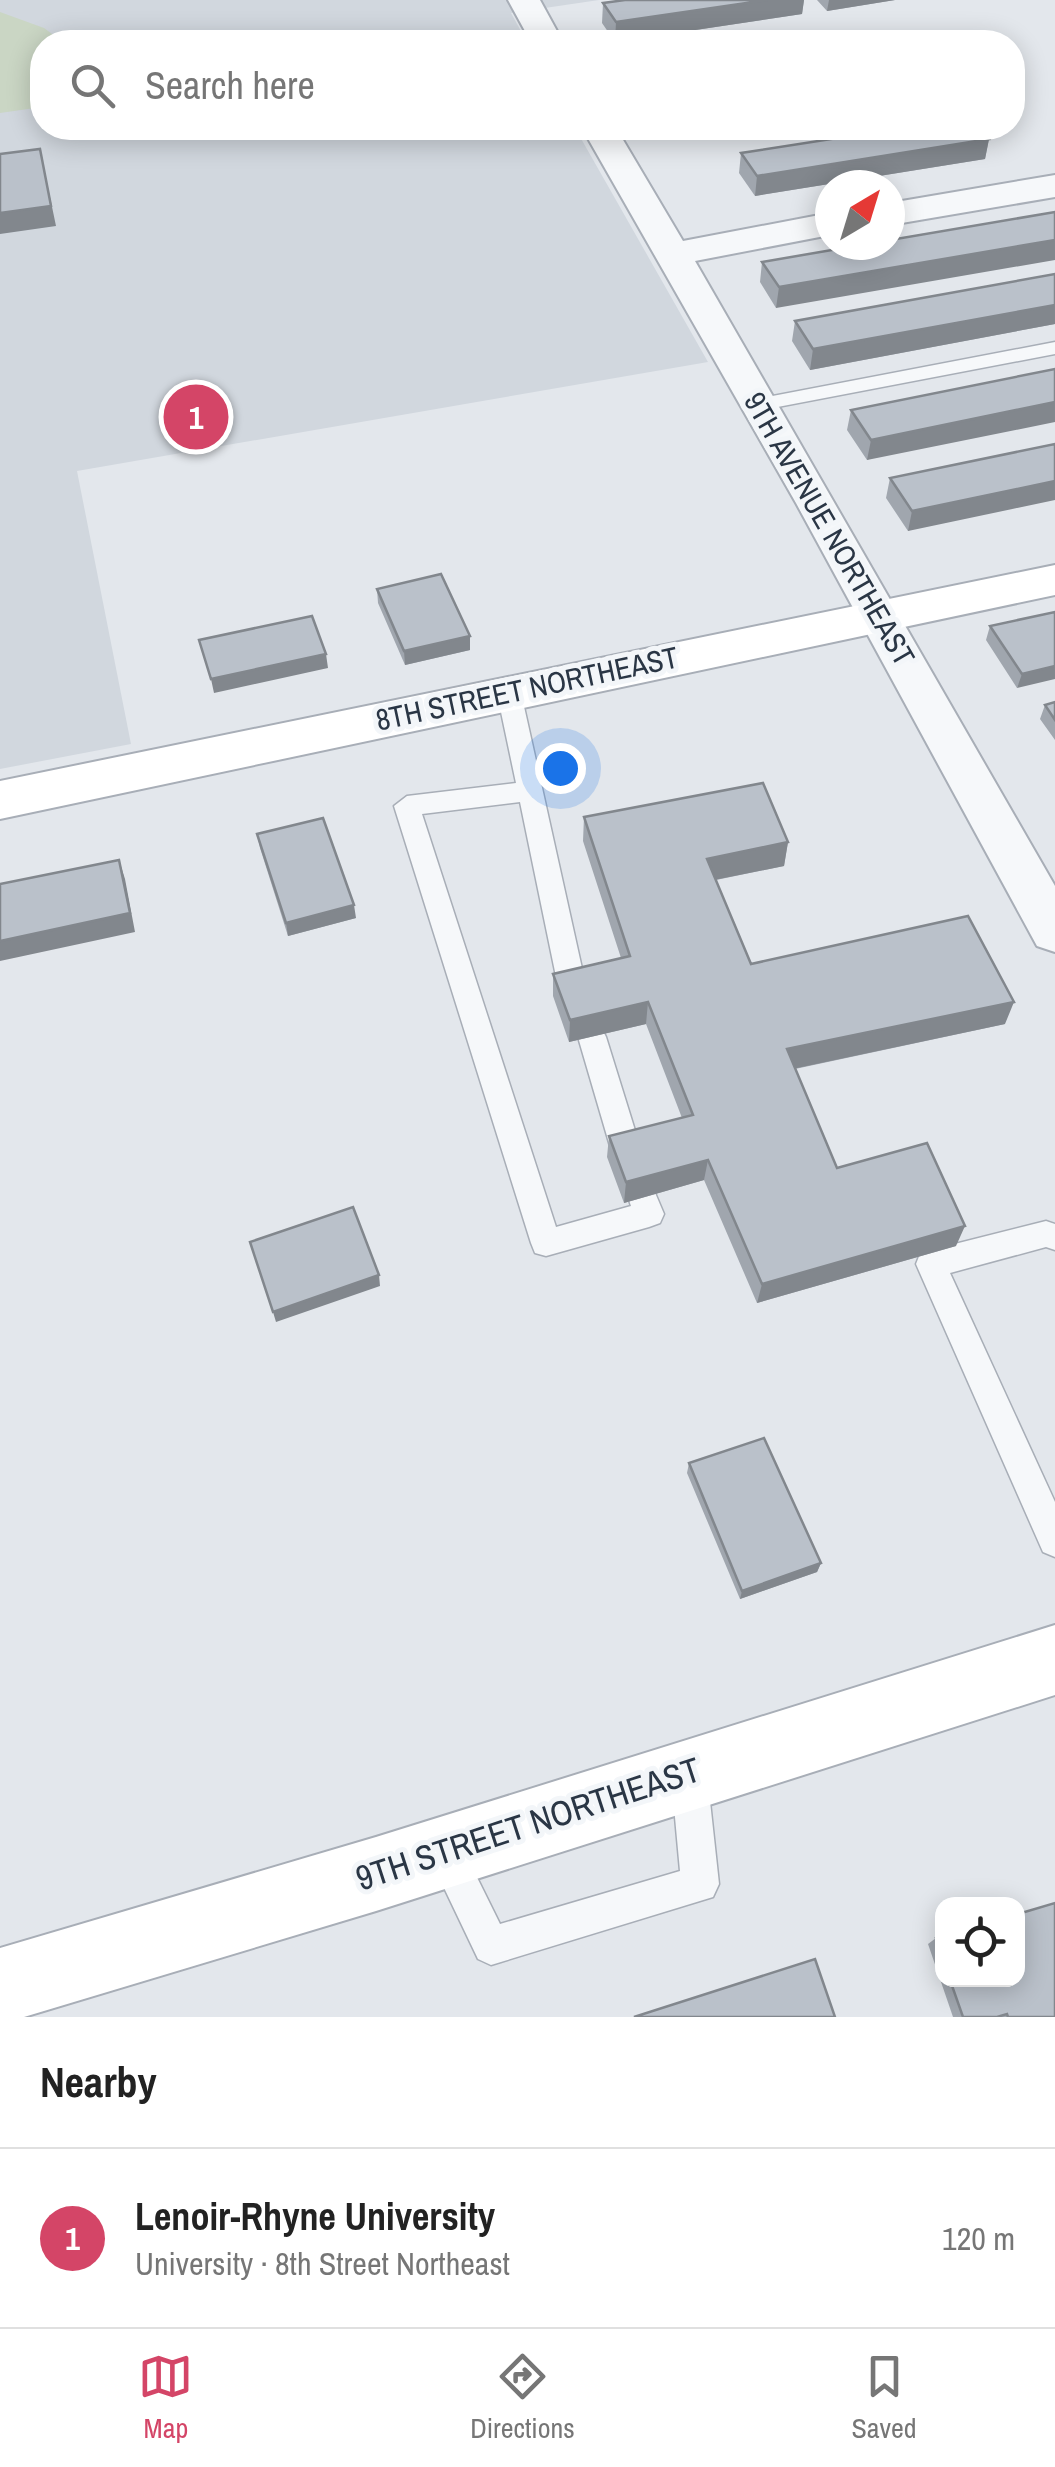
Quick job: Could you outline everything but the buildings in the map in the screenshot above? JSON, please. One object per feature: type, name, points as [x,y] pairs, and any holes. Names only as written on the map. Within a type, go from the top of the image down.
[{"type":"main road","name":"8TH STREET NORTHEAST","points":[[0,800],[1055,580]]},
{"type":"main road","name":"9TH STREET NORTHEAST","points":[[0,1986],[1055,1660]]},
{"type":"street","points":[[524,0],[540,30]]},
{"type":"street","name":"9TH AVENUE NORTHEAST","points":[[606,140],[881,616],[1055,932]]},
{"type":"street","points":[[905,211],[1055,186]]},
{"type":"street","points":[[674,254],[815,227]]},
{"type":"lane","points":[[757,405],[1055,348]]},
{"type":"lane","points":[[509,693],[573,991]]},
{"type":"lane","points":[[529,791],[407,806],[546,1242],[649,1214],[643,1197]]},
{"type":"lane","points":[[592,1036],[626,1152]]},
{"type":"lane","points":[[1055,1237],[1046,1234],[931,1264],[1055,1540]]},
{"type":"lane","points":[[445,1851],[491,1946],[700,1884],[689,1772]]},
{"type":"shaded area","points":[[0,0],[599,0],[511,13],[520,30],[30,30],[30,140],[582,140],[708,362],[77,471],[131,744],[0,769]]},
{"type":"green space","points":[[0,12],[47,30],[30,30],[30,109],[0,113]]},
{"type":"place","name":"Lenoir-Rhyne University","points":[[196,417]]}]
